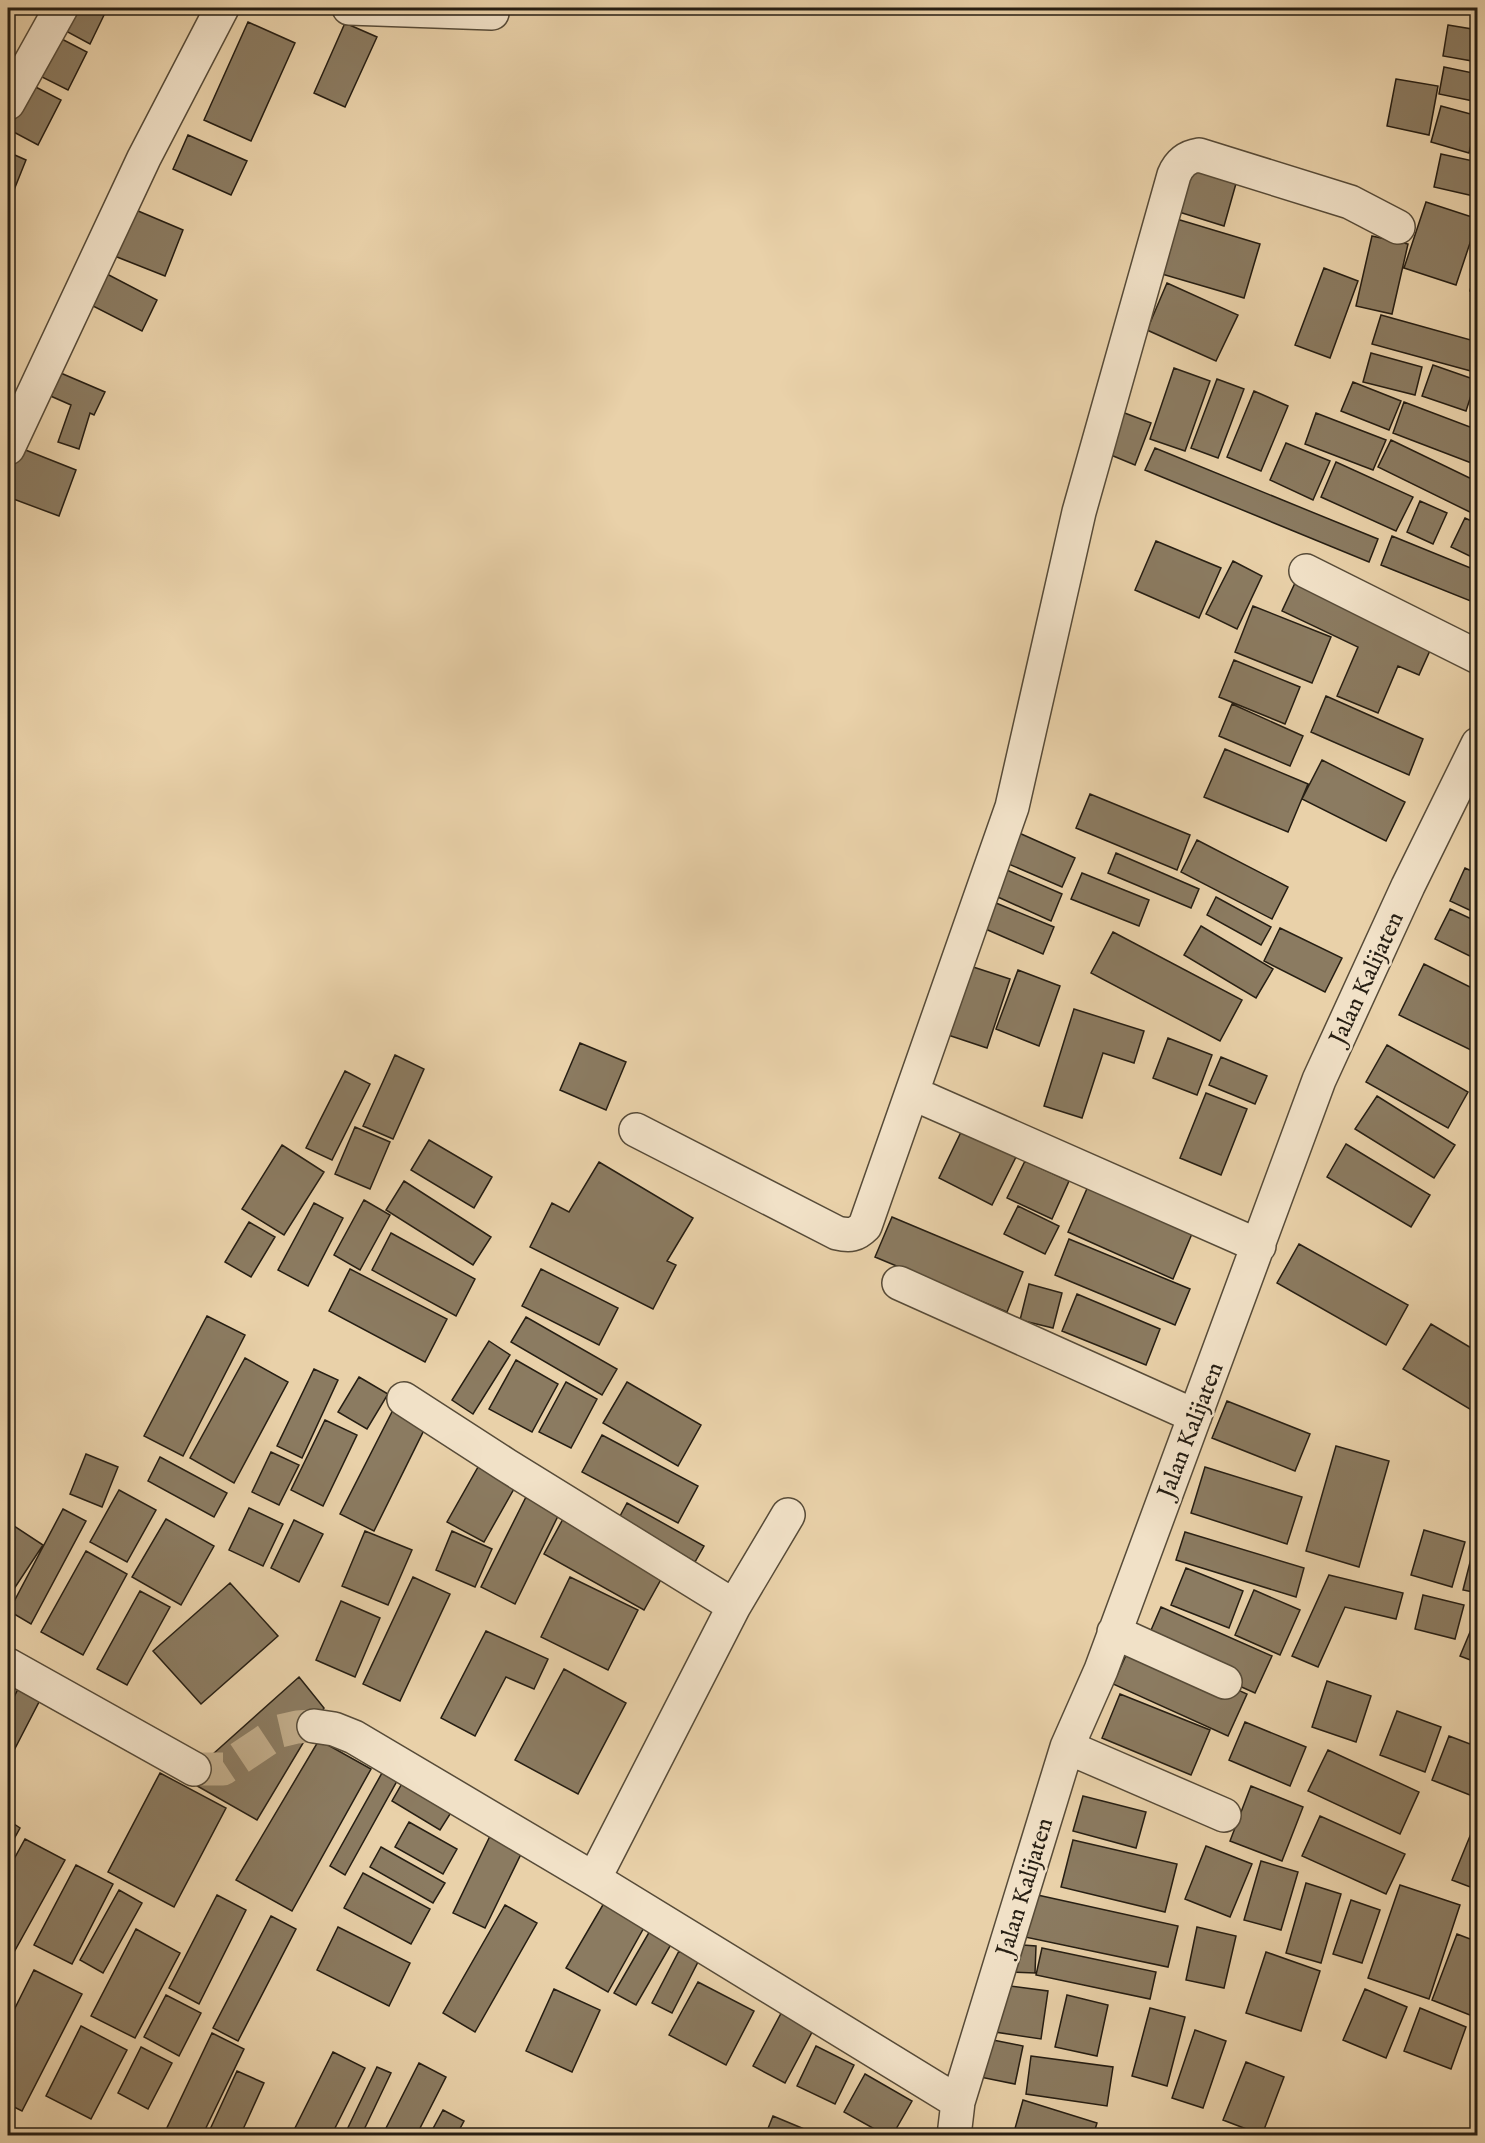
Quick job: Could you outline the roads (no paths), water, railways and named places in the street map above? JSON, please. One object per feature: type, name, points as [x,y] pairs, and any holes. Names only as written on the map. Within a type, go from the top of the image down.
[{"type":"street","points":[[8,103],[61,8]]},
{"type":"street","points":[[8,448],[144,158],[222,8]]},
{"type":"street","points":[[348,8],[492,13]]},
{"type":"street","points":[[636,1130],[837,1233],[848,1235],[857,1233],[865,1226],[1012,807],[1079,512],[1178,165],[1189,157],[1199,154],[1350,202],[1398,227]]},
{"type":"street","points":[[1306,571],[1478,657]]},
{"type":"street","name":"Jalan Kalijaten","points":[[954,2136],[958,2102],[1067,1747],[1101,1670],[1319,1080],[1408,886],[1478,744]]},
{"type":"street","points":[[912,1093],[1258,1246]]},
{"type":"street","points":[[899,1283],[1195,1416]]},
{"type":"street","points":[[404,1398],[506,1465],[734,1606]]},
{"type":"street","points":[[594,1879],[734,1606],[788,1515]]},
{"type":"street","points":[[1114,1632],[1225,1682]]},
{"type":"street","points":[[8,1665],[194,1769]]},
{"type":"street","points":[[314,1726],[334,1729],[354,1737],[594,1879],[958,2102]]},
{"type":"street","points":[[1067,1747],[1224,1815]]},
{"type":"tunnel","points":[[194,1769],[223,1769],[280,1731],[314,1726]]}]
